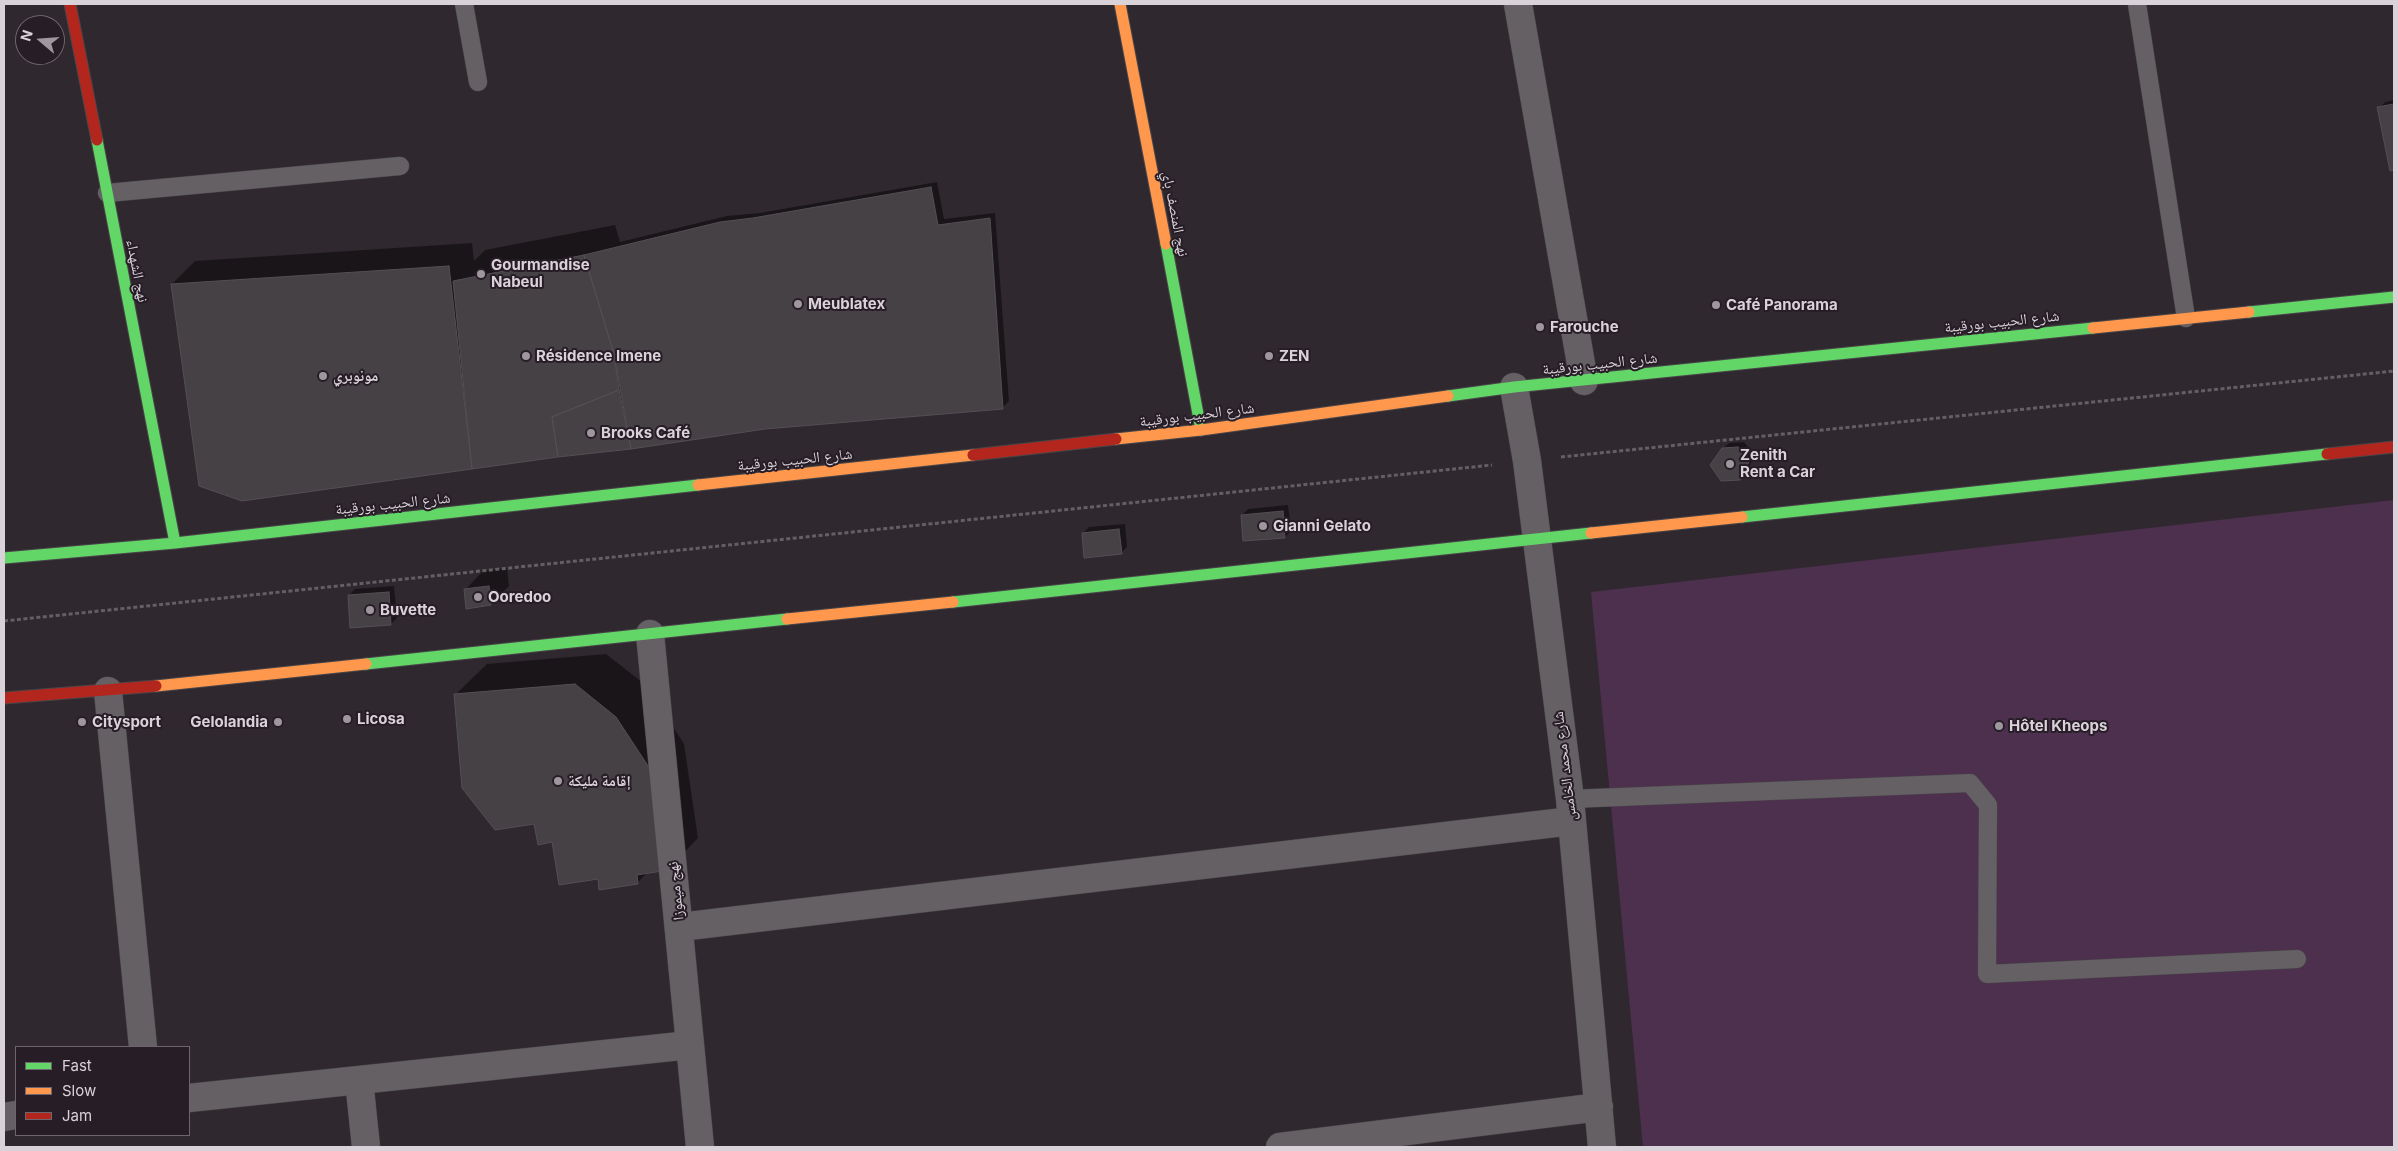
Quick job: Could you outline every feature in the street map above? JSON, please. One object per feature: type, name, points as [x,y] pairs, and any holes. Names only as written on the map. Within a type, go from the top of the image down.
[{"type":"street","name":"نهج الشهداء","points":[[70,4],[175,543]]},
{"type":"street","name":"نهج المنصف باي","points":[[1120,4],[1201,430]]},
{"type":"street","points":[[1518,4],[1584,380]]},
{"type":"street","name":"شارع الحبيب بورقيبة","points":[[4,558],[175,543],[1201,430],[1514,387],[2394,297]]},
{"type":"street","name":"شارع محمد الخامس","points":[[1514,387],[1527,461],[1571,810],[1602,1147]]},
{"type":"street","points":[[4,698],[108,691],[650,634],[2394,446]]},
{"type":"street","name":"نهج ميموزا","points":[[650,634],[700,1147]]},
{"type":"street","points":[[108,691],[143,1046]]},
{"type":"street","points":[[680,927],[1571,810]]},
{"type":"street","points":[[190,1098],[690,1045]]},
{"type":"street","points":[[359,1080],[366,1147]]},
{"type":"street","points":[[1280,1147],[1598,1107]]},
{"type":"lane","points":[[464,4],[478,82]]},
{"type":"lane","points":[[2137,4],[2186,318]]},
{"type":"lane","points":[[107,193],[400,166]]},
{"type":"lane","points":[[1571,810],[1970,783],[1988,805],[1987,974],[2298,959]]},
{"type":"path","points":[[4,621],[2394,371]]},
{"type":"shaded area","name":"Hôtel Kheops","points":[[2394,500],[2394,1147],[1643,1147],[1591,592]]},
{"type":"building","points":[[2394,104],[2394,170],[2390,171],[2377,107]]},
{"type":"building","name":"Meublatex","points":[[931,187],[938,225],[990,218],[1003,409],[765,429],[631,449],[614,354],[584,255],[720,222]]},
{"type":"building","name":"Résidence Imene","points":[[584,255],[614,354],[619,390],[552,417],[558,457],[472,469],[453,281]]},
{"type":"building","name":"مونوبري","points":[[449,266],[472,469],[242,501],[199,486],[171,284]]},
{"type":"building","name":"Brooks Café","points":[[619,390],[631,449],[558,457],[552,417]]},
{"type":"building","name":"Zenith Rent a Car","points":[[1738,447],[1749,462],[1740,480],[1721,481],[1710,465],[1722,448]]},
{"type":"building","name":"Gianni Gelato","points":[[1283,511],[1285,538],[1243,541],[1241,515]]},
{"type":"building","points":[[1119,529],[1122,554],[1084,558],[1082,533]]},
{"type":"building","name":"Ooredoo","points":[[489,586],[491,605],[466,609],[464,589]]},
{"type":"building","name":"Buvette","points":[[389,592],[391,625],[350,628],[348,595]]},
{"type":"building","name":"إقامة مليكة","points":[[575,684],[616,717],[654,775],[668,870],[637,875],[638,884],[599,890],[598,879],[559,885],[552,842],[538,845],[534,824],[495,830],[462,788],[454,694]]},
{"type":"traffic: fast","points":[[97,140],[175,543]]},
{"type":"traffic: fast","points":[[1166,244],[1201,430]]},
{"type":"traffic: fast","points":[[2249,312],[2394,297]]},
{"type":"traffic: fast","points":[[1448,396],[1514,387],[2093,328]]},
{"type":"traffic: fast","points":[[1742,517],[2327,454]]},
{"type":"traffic: fast","points":[[4,558],[175,543],[698,485]]},
{"type":"traffic: fast","points":[[953,602],[1591,533]]},
{"type":"traffic: fast","points":[[366,664],[787,619]]},
{"type":"traffic: slow","points":[[1120,4],[1166,244]]},
{"type":"traffic: slow","points":[[2093,328],[2249,312]]},
{"type":"traffic: slow","points":[[1116,439],[1201,430],[1448,396]]},
{"type":"traffic: slow","points":[[698,485],[973,455]]},
{"type":"traffic: slow","points":[[1591,533],[1742,517]]},
{"type":"traffic: slow","points":[[787,619],[953,602]]},
{"type":"traffic: slow","points":[[156,686],[366,664]]},
{"type":"traffic: jam","points":[[70,4],[97,140]]},
{"type":"traffic: jam","points":[[973,455],[1116,439]]},
{"type":"traffic: jam","points":[[2327,454],[2394,447]]},
{"type":"traffic: jam","points":[[4,698],[156,686]]},
{"type":"place","name":"Gourmandise Nabeul","points":[[481,274]]},
{"type":"place","name":"Meublatex","points":[[798,304]]},
{"type":"place","name":"Café Panorama","points":[[1716,305]]},
{"type":"place","name":"Farouche","points":[[1540,327]]},
{"type":"place","name":"Résidence Imene","points":[[526,356]]},
{"type":"place","name":"ZEN","points":[[1269,356]]},
{"type":"place","name":"مونوبري","points":[[323,376]]},
{"type":"place","name":"Brooks Café","points":[[591,433]]},
{"type":"place","name":"Zenith Rent a Car","points":[[1730,464]]},
{"type":"place","name":"Gianni Gelato","points":[[1263,526]]},
{"type":"place","name":"Ooredoo","points":[[478,597]]},
{"type":"place","name":"Buvette","points":[[370,610]]},
{"type":"place","name":"Licosa","points":[[347,719]]},
{"type":"place","name":"Citysport","points":[[82,722]]},
{"type":"place","name":"Gelolandia","points":[[278,722]]},
{"type":"place","name":"Hôtel Kheops","points":[[1999,726]]},
{"type":"place","name":"إقامة مليكة","points":[[558,781]]}]
